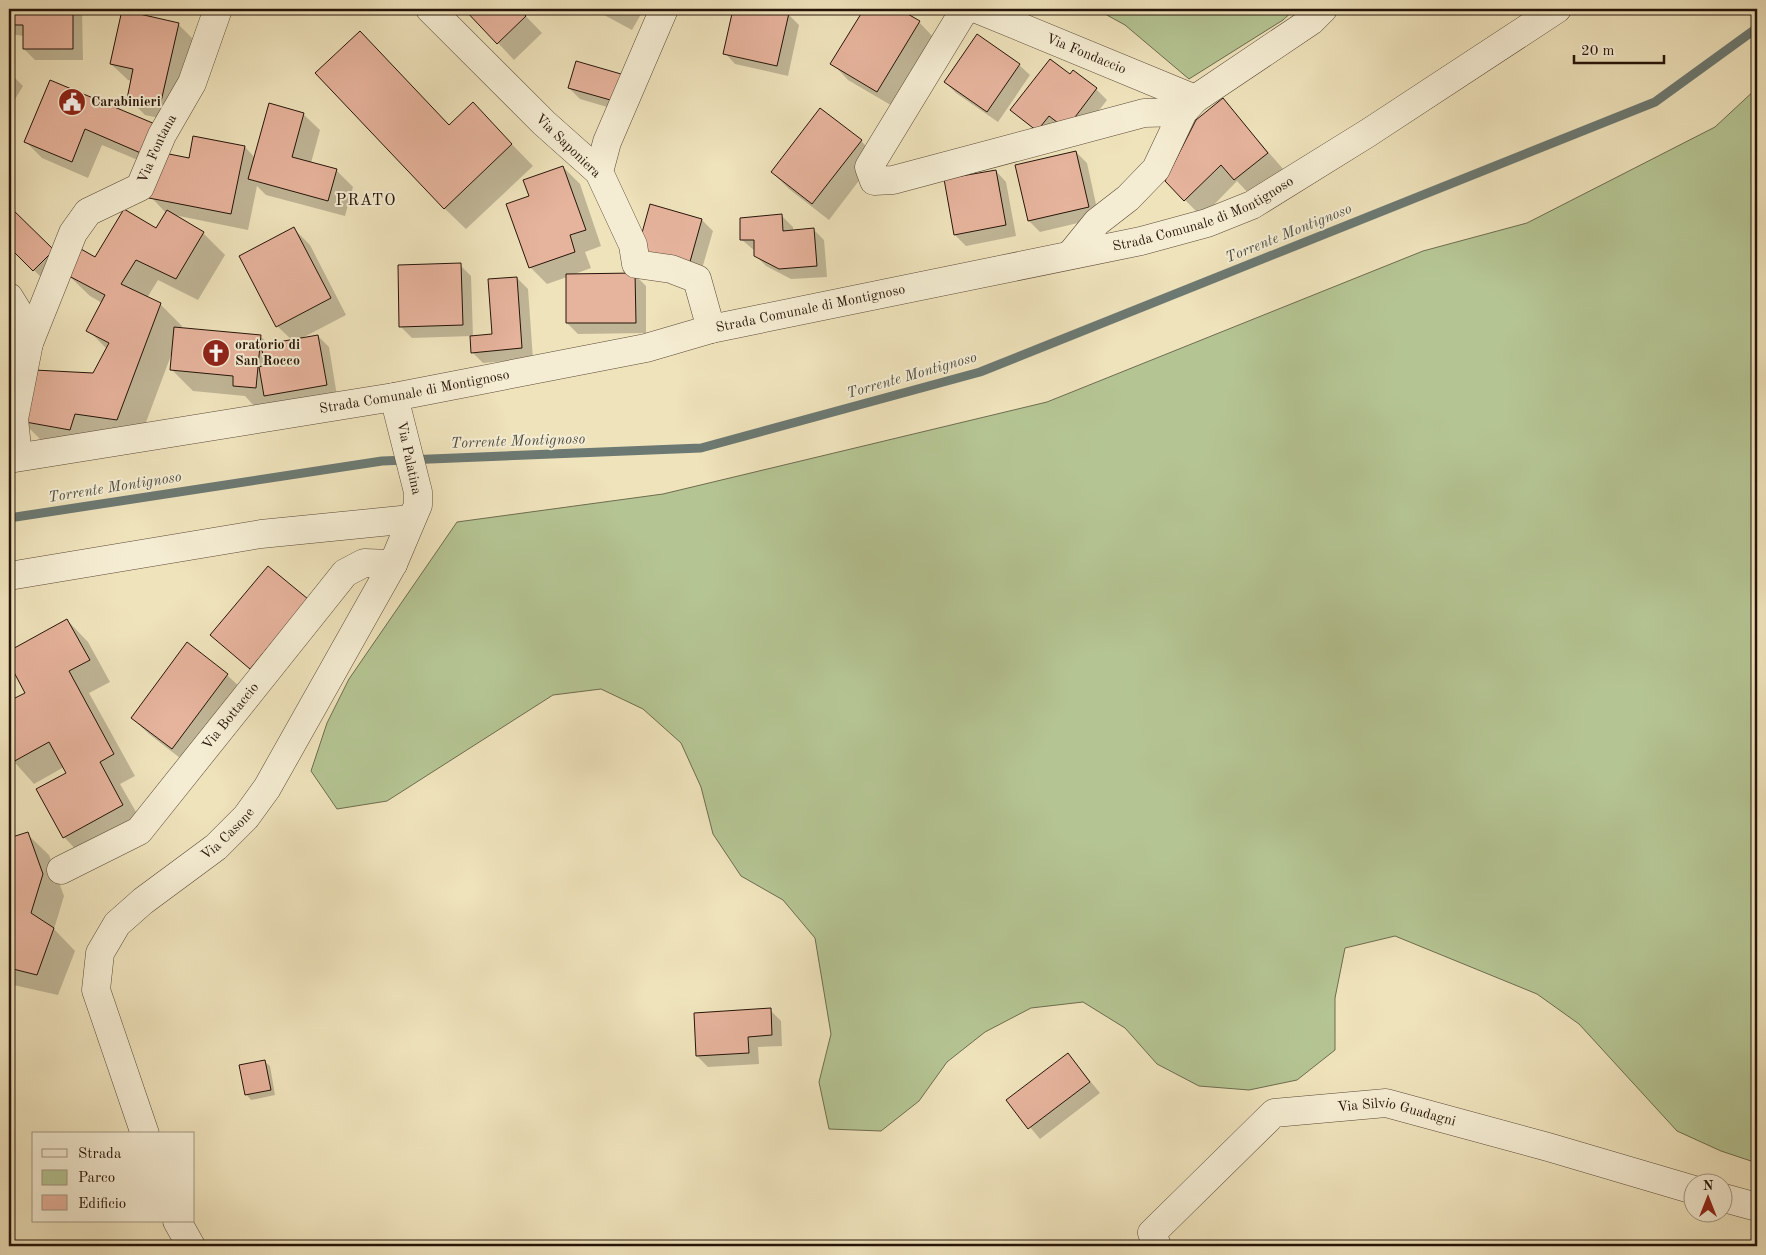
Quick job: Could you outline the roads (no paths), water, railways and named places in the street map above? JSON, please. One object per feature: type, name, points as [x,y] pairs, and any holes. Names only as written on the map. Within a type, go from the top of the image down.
[{"type":"street","name":"Via Fontana","points":[[14,458],[14,419],[29,343],[72,233],[88,212],[140,187],[162,135],[192,84],[218,9]]},
{"type":"street","name":"Via Saponiera","points":[[430,9],[544,123],[599,172],[633,245],[636,264],[672,269],[697,279],[711,329]]},
{"type":"street","points":[[599,172],[607,142],[664,9]]},
{"type":"street","points":[[965,9],[869,166],[874,181],[892,180],[1144,113],[1189,105],[1311,21],[1323,9]]},
{"type":"street","name":"Via Fondaccio","points":[[977,9],[1189,105]]},
{"type":"street","name":"Strada Comunale di Montignoso","points":[[14,458],[397,409],[646,348],[711,329],[1141,241],[1207,223],[1252,205],[1368,133],[1557,9]]},
{"type":"street","points":[[1070,254],[1098,222],[1128,198],[1156,168],[1189,105]]},
{"type":"street","points":[[9,297],[17,310],[29,343]]},
{"type":"street","name":"Via Palatina","points":[[397,409],[418,492],[418,505],[411,519]]},
{"type":"street","points":[[9,576],[261,534],[411,519]]},
{"type":"street","name":"Via Casone","points":[[144,1132],[96,990],[100,953],[117,924],[143,900],[216,847],[246,818],[267,788],[393,564],[411,519]]},
{"type":"street","name":"Via Bottaccio","points":[[61,870],[139,831],[345,573],[364,563],[393,564]]},
{"type":"street","name":"Via Silvio Guadagni","points":[[1157,1246],[1152,1233],[1274,1113],[1386,1103],[1548,1147],[1684,1187]]},
{"type":"street","points":[[1734,1201],[1757,1207]]},
{"type":"street","points":[[178,1222],[191,1246]]},
{"type":"waterway","name":"Torrente Montignoso","points":[[9,518],[382,461],[701,448],[980,372],[1655,102],[1757,28]]},
{"type":"place","name":"Carabinieri","points":[[72,102]]},
{"type":"place","name":"oratorio di San Rocco","points":[[216,353]]},
{"type":"district","name":"PRATO","points":[[366,201]]}]
